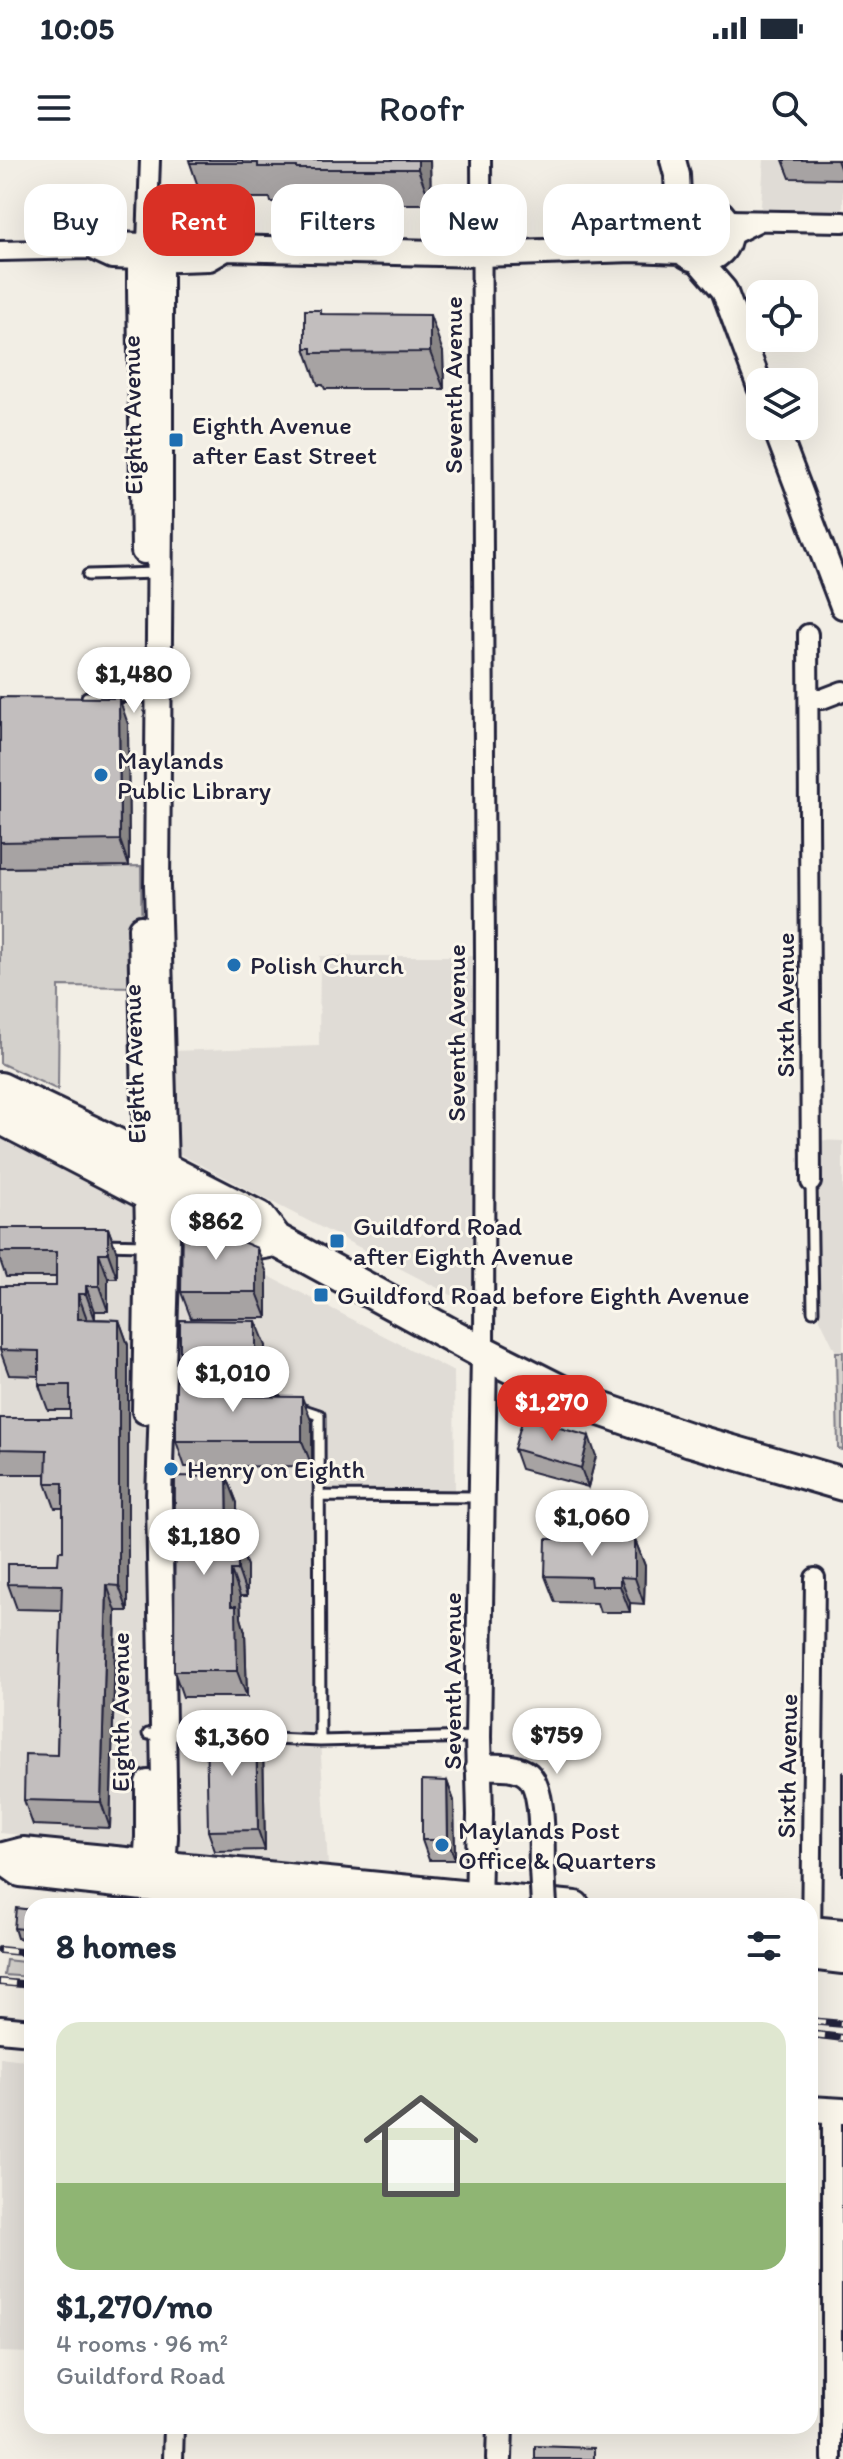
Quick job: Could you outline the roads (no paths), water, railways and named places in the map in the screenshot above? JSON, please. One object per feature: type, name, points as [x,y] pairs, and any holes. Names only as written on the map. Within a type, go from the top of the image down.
[{"type":"highway","points":[[0,1089],[156,1181],[247,1245],[276,1240],[583,1403],[691,1440],[843,1484]]},
{"type":"highway","points":[[0,1117],[156,1181]]},
{"type":"main road","points":[[1,1858],[23,1852],[154,1876],[312,1898]]},
{"type":"main road","points":[[154,1876],[439,1898]]},
{"type":"main road","points":[[818,1932],[843,1934]]},
{"type":"main road","points":[[818,1956],[843,1959]]},
{"type":"street","name":"Eighth Avenue","points":[[150,160],[150,184]]},
{"type":"street","name":"Seventh Avenue","points":[[481,160],[481,184]]},
{"type":"street","points":[[675,167],[686,184]]},
{"type":"street","points":[[730,234],[760,221],[843,222]]},
{"type":"street","points":[[0,251],[90,249],[112,259],[143,255]]},
{"type":"street","points":[[255,249],[420,253]]},
{"type":"street","name":"Eighth Avenue","points":[[149,256],[152,573],[141,926],[156,1181],[167,1239],[158,1395]]},
{"type":"street","points":[[179,256],[212,256]]},
{"type":"street","name":"Seventh Avenue","points":[[478,1898],[485,956],[481,256]]},
{"type":"street","points":[[690,256],[708,260],[711,256]]},
{"type":"street","points":[[690,256],[724,290]]},
{"type":"street","points":[[725,256],[724,290],[753,368]]},
{"type":"street","points":[[780,440],[843,606]]},
{"type":"street","name":"Sixth Avenue","points":[[808,634],[811,1182]]},
{"type":"street","points":[[809,699],[822,699],[843,691]]},
{"type":"street","name":"Eighth Avenue","points":[[154,1876],[159,1498],[158,1395],[148,1245],[156,1181]]},
{"type":"street","name":"Sixth Avenue","points":[[810,1898],[815,1578]]},
{"type":"street","points":[[478,1767],[511,1767],[528,1775],[535,1784],[540,1806],[544,1898]]},
{"type":"street","points":[[0,2029],[24,2031]]},
{"type":"street","points":[[828,2110],[832,2459]]},
{"type":"street","points":[[173,2459],[174,2434]]},
{"type":"street","points":[[499,2459],[500,2434]]},
{"type":"lane","points":[[88,575],[152,573]]},
{"type":"lane","points":[[87,697],[150,696]]},
{"type":"lane","name":"Sixth Avenue","points":[[811,1182],[813,1311]]},
{"type":"lane","points":[[88,1244],[148,1245]]},
{"type":"lane","points":[[220,1395],[261,1395],[319,1415],[320,1741]]},
{"type":"lane","points":[[319,1496],[483,1497]]},
{"type":"lane","points":[[156,1734],[224,1737]]},
{"type":"lane","points":[[240,1738],[320,1741],[478,1737]]},
{"type":"railway","points":[[0,1950],[24,1952]]},
{"type":"railway","points":[[0,1982],[24,1984]]},
{"type":"railway","points":[[818,2022],[843,2024]]},
{"type":"railway","points":[[818,2035],[843,2038]]},
{"type":"place","name":"Eighth Avenue after East Street","points":[[176,440]]},
{"type":"place","name":"Maylands Public Library","points":[[101,775]]},
{"type":"place","name":"Polish Church","points":[[234,965]]},
{"type":"place","name":"Guildford Road after Eighth Avenue","points":[[337,1241]]},
{"type":"place","name":"Guildford Road before Eighth Avenue","points":[[321,1295]]},
{"type":"place","name":"Henry on Eighth","points":[[171,1469]]},
{"type":"place","name":"Maylands Post Office & Quarters","points":[[442,1845]]}]
